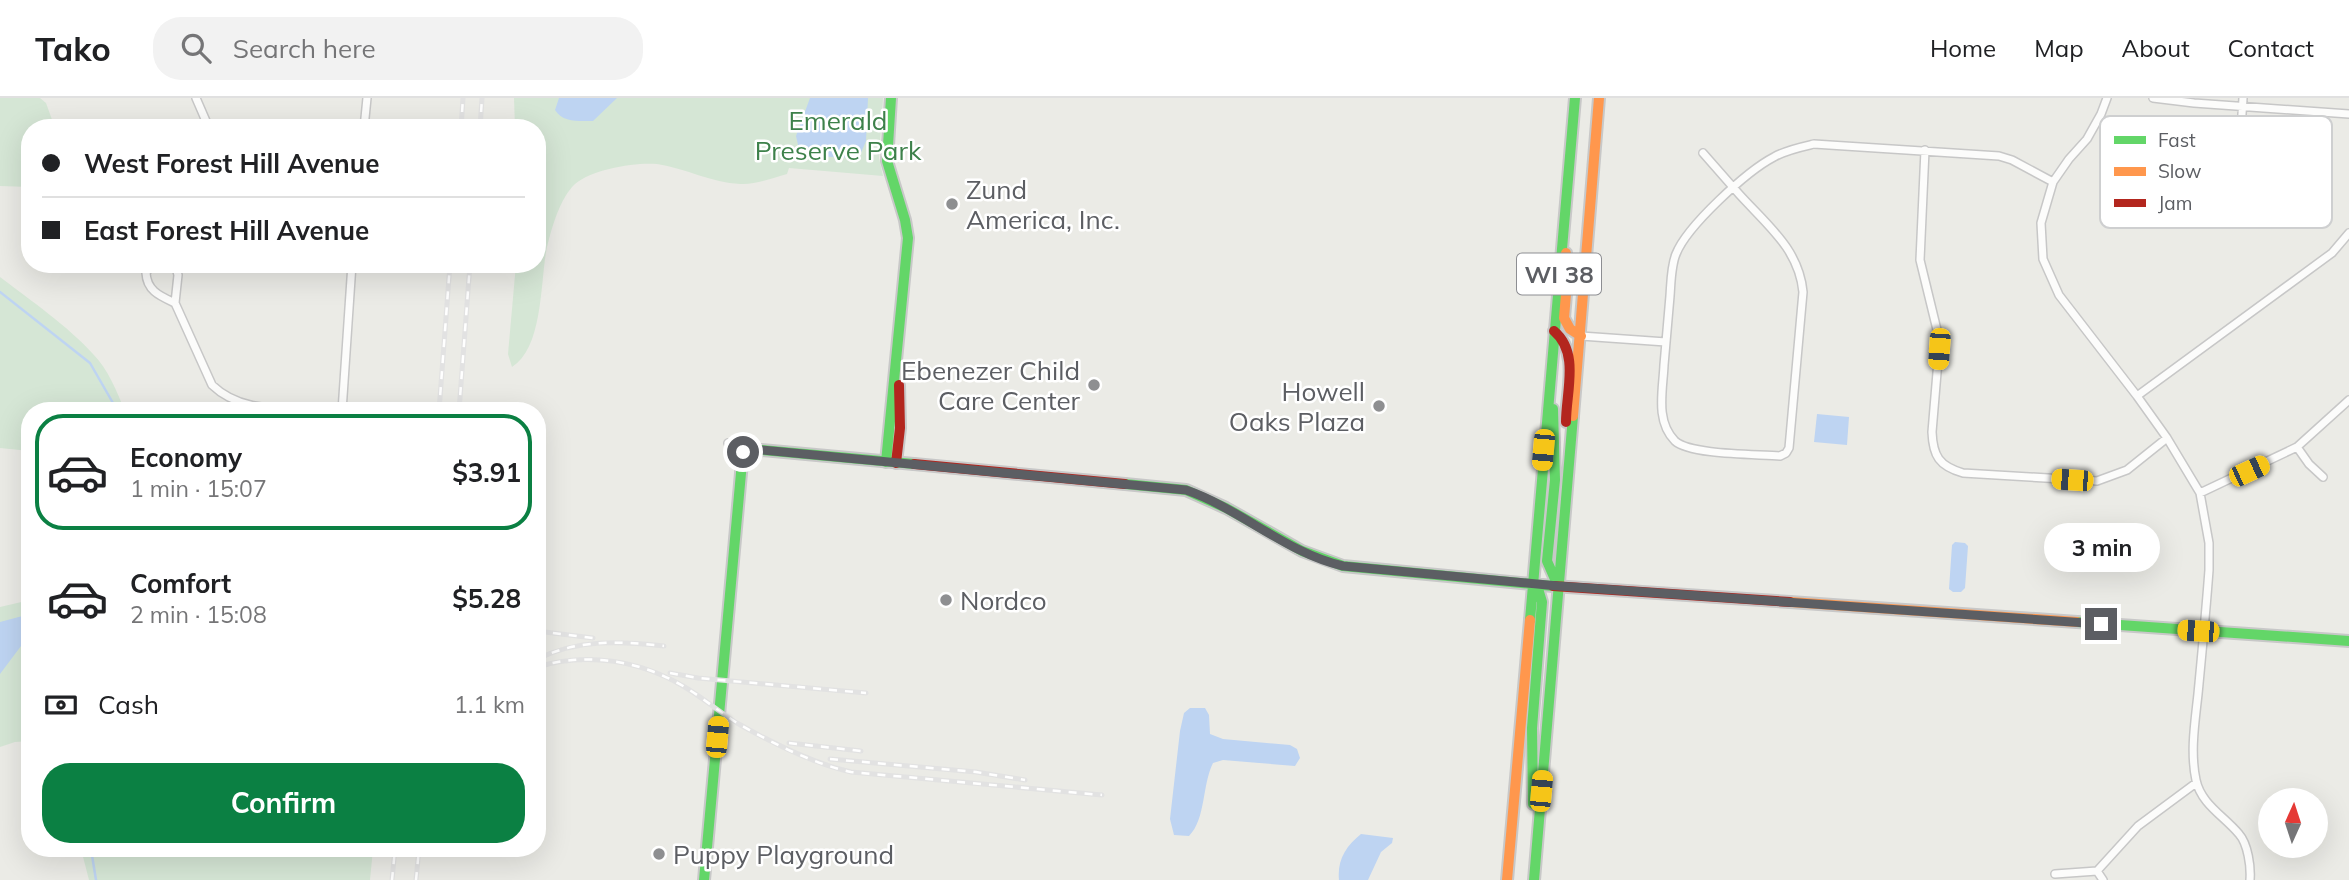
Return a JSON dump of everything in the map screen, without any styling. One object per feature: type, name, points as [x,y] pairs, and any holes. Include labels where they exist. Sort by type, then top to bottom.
[{"type":"street","points":[[196,98],[205,119]]},
{"type":"street","points":[[365,119],[367,98]]},
{"type":"street","points":[[891,98],[887,166],[907,222],[908,238],[897,369],[901,400],[891,462]]},
{"type":"street","name":"WI 38","points":[[1507,880],[1575,98]]},
{"type":"street","name":"WI 38","points":[[1534,880],[1599,98]]},
{"type":"street","points":[[2107,98],[2087,139],[2053,182],[2041,223],[2043,259],[2059,295],[2167,438],[2200,493],[2209,543],[2209,570],[2193,757],[2196,783],[2219,816],[2241,835],[2251,867],[2250,880]]},
{"type":"street","points":[[2153,98],[2349,114]]},
{"type":"street","points":[[2242,116],[2244,98]]},
{"type":"street","points":[[1703,153],[1734,188],[1791,252],[1801,276],[1803,292],[1790,448],[1780,456],[1715,452],[1676,442],[1662,419],[1665,342],[1675,255],[1688,233],[1734,188],[1774,157],[1814,144],[1999,156],[2053,182]]},
{"type":"street","points":[[1925,150],[1920,260],[1939,338],[1932,432],[1933,447],[1939,460],[1949,469],[1963,472],[2097,481],[2127,470],[2167,438]]},
{"type":"street","points":[[1563,228],[1568,270],[1564,318],[1570,329],[1580,335],[1665,342]]},
{"type":"street","points":[[2137,396],[2332,253],[2349,233]]},
{"type":"street","points":[[146,273],[150,287],[158,295],[175,303]]},
{"type":"street","points":[[177,273],[175,303],[207,376],[219,392],[237,402]]},
{"type":"street","points":[[343,402],[351,273]]},
{"type":"street","points":[[1554,331],[1569,351],[1565,405],[1568,464]]},
{"type":"street","points":[[1550,370],[1555,472],[1547,561],[1558,586]]},
{"type":"street","points":[[2200,493],[2297,447],[2349,400]]},
{"type":"street","points":[[728,443],[743,452],[761,450],[1186,490],[1207,497],[1319,560],[1343,566],[1558,586],[2349,641]]},
{"type":"street","points":[[2297,447],[2323,477]]},
{"type":"street","points":[[704,880],[743,452]]},
{"type":"street","points":[[1531,583],[1539,592],[1542,602],[1532,728],[1536,849]]},
{"type":"street","points":[[2055,874],[2097,871],[2138,826],[2196,783]]},
{"type":"street","points":[[2097,871],[2103,880]]},
{"type":"green space","points":[[0,98],[40,98],[46,103],[52,119],[21,119],[21,187],[0,186]]},
{"type":"green space","name":"Emerald Preserve Park","points":[[514,98],[883,98],[879,158],[883,176],[789,168],[787,174],[740,184],[657,164],[626,165],[592,174],[575,184],[557,213],[546,255],[546,119],[515,119]]},
{"type":"green space","name":"Emerald Preserve Park","points":[[515,273],[544,273],[539,312],[530,344],[512,367],[508,354]]},
{"type":"green space","points":[[0,277],[60,323],[93,354],[108,374],[121,402],[21,402],[21,450],[0,448]]},
{"type":"green space","points":[[21,602],[21,742],[0,747],[0,607]]},
{"type":"green space","points":[[83,857],[372,857],[370,880],[89,880]]},
{"type":"water","points":[[559,98],[617,98],[593,121],[583,121],[567,119],[558,114],[555,110]]},
{"type":"water","points":[[810,98],[868,98],[866,141],[860,155],[829,157],[799,149],[796,136]]},
{"type":"water","points":[[1817,414],[1849,417],[1847,445],[1814,442]]},
{"type":"water","points":[[1955,542],[1968,546],[1965,588],[1961,592],[1949,589],[1952,545]]},
{"type":"water","points":[[21,616],[21,646],[0,674],[0,622]]},
{"type":"water","points":[[1190,708],[1205,708],[1209,715],[1210,734],[1223,739],[1290,745],[1297,749],[1300,758],[1295,766],[1223,760],[1213,763],[1194,829],[1189,836],[1174,835],[1170,819],[1180,731],[1184,713]]},
{"type":"water","points":[[1361,834],[1393,838],[1392,843],[1381,852],[1368,880],[1339,880],[1339,866],[1344,854]]},
{"type":"waterway","points":[[0,292],[90,363],[112,402]]},
{"type":"waterway","points":[[92,857],[96,880]]},
{"type":"railway","points":[[462,119],[463,98]]},
{"type":"railway","points":[[481,119],[482,98]]},
{"type":"railway","points":[[440,402],[449,273]]},
{"type":"railway","points":[[460,402],[469,273]]},
{"type":"railway","points":[[546,632],[593,638]]},
{"type":"railway","points":[[546,655],[599,643],[664,646]]},
{"type":"railway","points":[[546,665],[593,660],[612,661],[649,670],[683,686],[737,723],[778,745],[807,758],[851,772],[1102,795]]},
{"type":"railway","points":[[670,673],[698,678],[866,693]]},
{"type":"railway","points":[[789,743],[861,751]]},
{"type":"railway","points":[[830,759],[976,772],[1025,780]]},
{"type":"railway","points":[[392,880],[394,857]]},
{"type":"railway","points":[[416,880],[418,857]]},
{"type":"traffic: fast","points":[[886,462],[908,238],[887,161],[891,98]]},
{"type":"traffic: fast","points":[[1530,620],[1575,98]]},
{"type":"traffic: fast","points":[[1553,409],[1555,480],[1547,561],[1558,586]]},
{"type":"traffic: fast","points":[[1534,880],[1573,416]]},
{"type":"traffic: fast","points":[[704,880],[743,451],[761,450],[914,464]]},
{"type":"traffic: fast","points":[[1125,484],[1186,490],[1226,508],[1302,551],[1343,566],[1553,586]]},
{"type":"traffic: fast","points":[[1531,584],[1539,592],[1542,602],[1532,728],[1533,804]]},
{"type":"traffic: fast","points":[[2077,622],[2349,641]]},
{"type":"traffic: slow","points":[[1573,416],[1599,98]]},
{"type":"traffic: slow","points":[[1566,253],[1568,270],[1564,318],[1570,329],[1581,336]]},
{"type":"traffic: slow","points":[[1790,602],[2077,622]]},
{"type":"traffic: slow","points":[[1507,880],[1530,620]]},
{"type":"traffic: jam","points":[[1554,331],[1567,350],[1569,362],[1566,422]]},
{"type":"traffic: jam","points":[[896,463],[900,428],[899,385]]},
{"type":"traffic: jam","points":[[914,464],[1125,484]]},
{"type":"traffic: jam","points":[[1553,586],[1790,602]]},
{"type":"place","name":"Zund America, Inc.","points":[[952,204]]},
{"type":"place","name":"Ebenezer Child Care Center","points":[[1094,385]]},
{"type":"place","name":"Howell Oaks Plaza","points":[[1379,406]]},
{"type":"place","name":"Nordco","points":[[946,600]]},
{"type":"place","name":"Puppy Playground","points":[[659,854]]},
{"type":"route","points":[[743,452],[761,450],[1186,490],[1207,497],[1319,560],[1343,566],[1558,586],[2101,624]]}]
